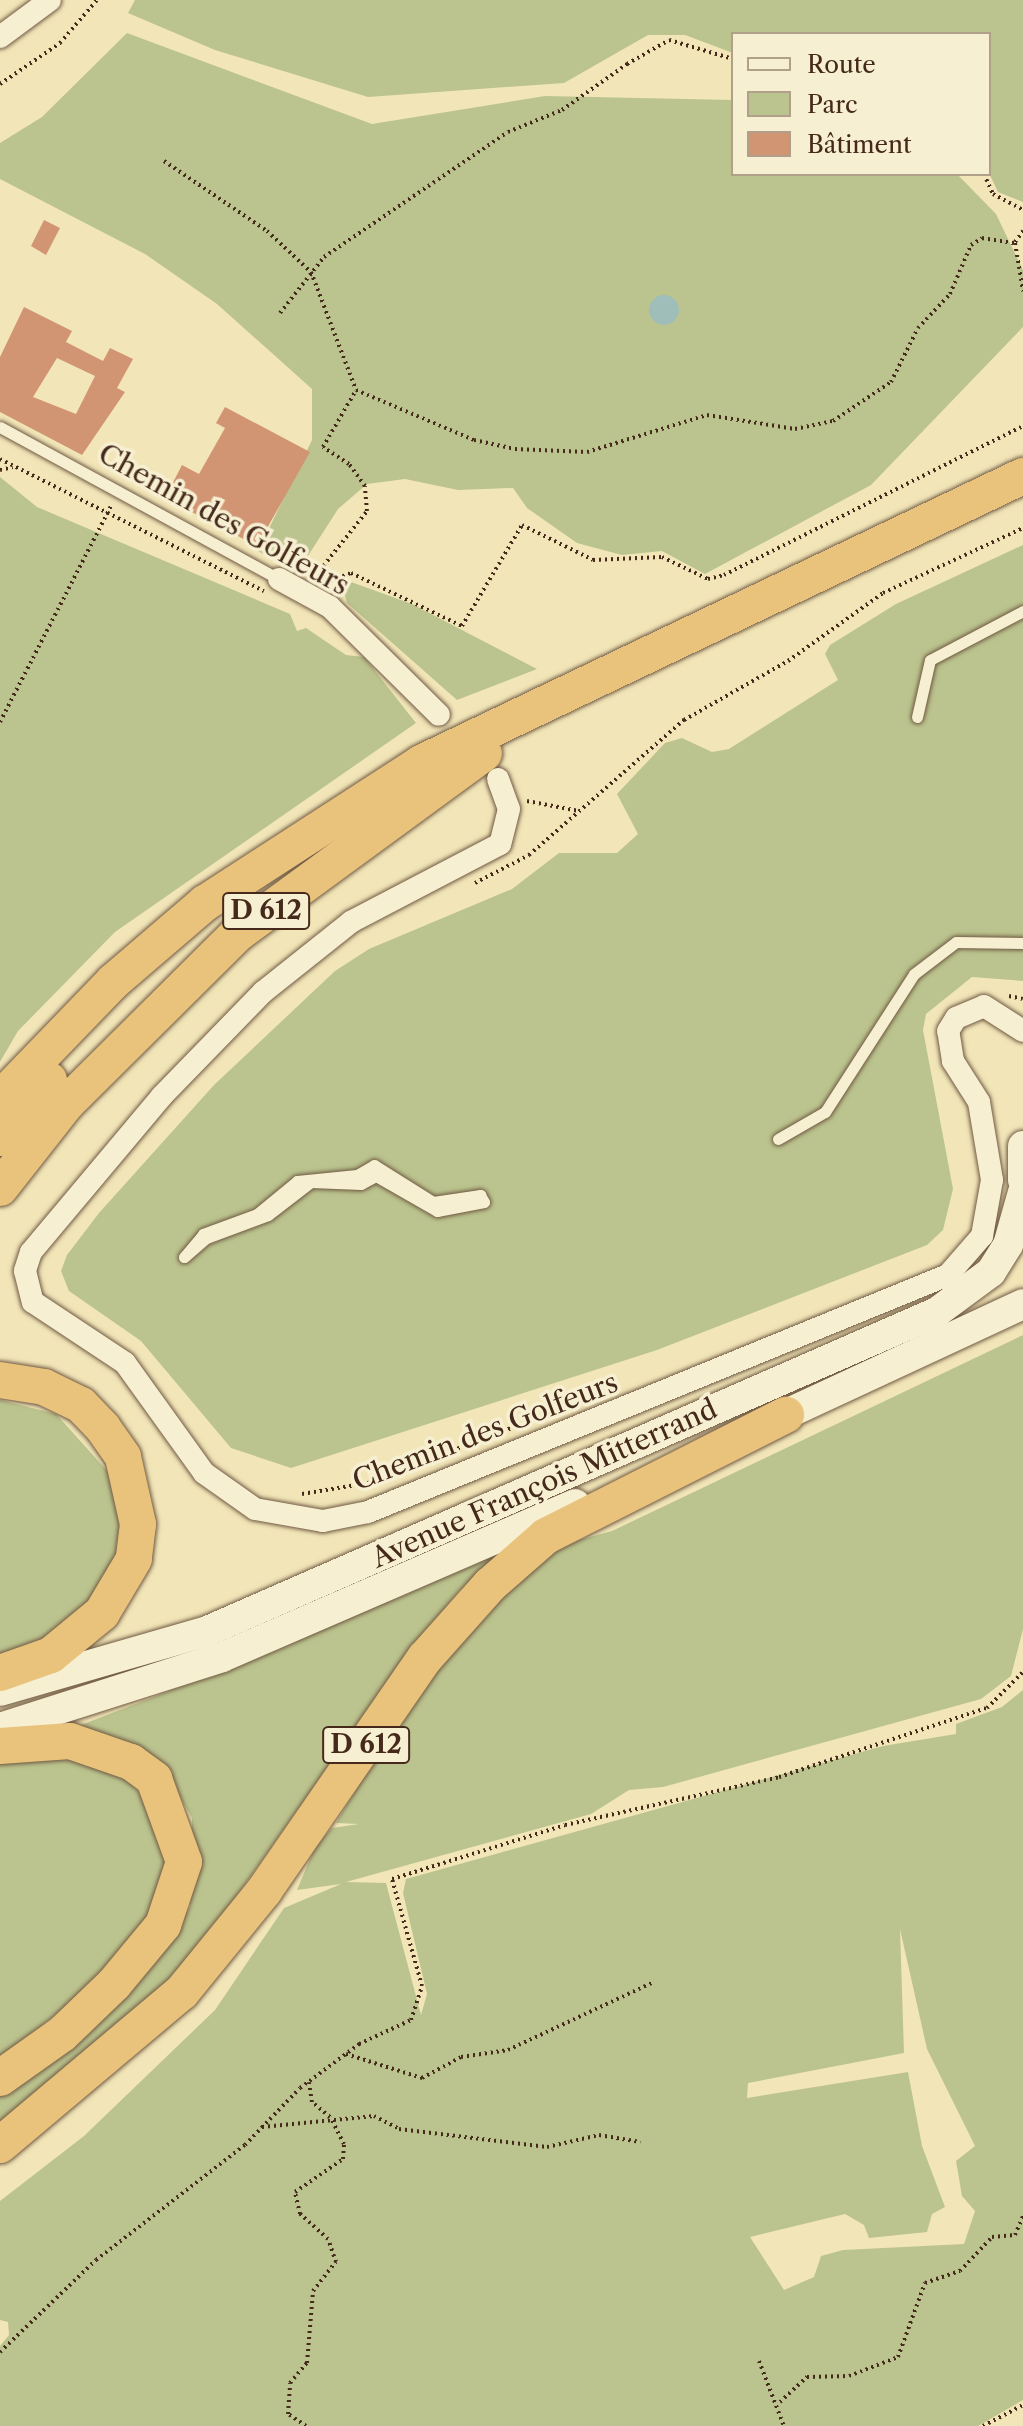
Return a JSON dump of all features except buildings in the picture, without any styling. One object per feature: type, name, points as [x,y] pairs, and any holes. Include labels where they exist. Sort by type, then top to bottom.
[{"type":"highway","name":"D 612","points":[[0,1099],[114,981],[205,903],[421,763],[1023,476]]},
{"type":"highway","name":"D 612","points":[[0,1188],[67,1103],[237,934],[579,687]]},
{"type":"highway","name":"D 612","points":[[0,1138],[129,993],[307,839]]},
{"type":"highway","points":[[0,1380],[44,1387],[81,1405],[103,1428],[123,1457],[138,1524],[134,1559],[102,1613],[51,1655],[0,1673]]},
{"type":"highway","name":"D 612","points":[[0,2145],[182,1992],[264,1891],[425,1658],[490,1585],[546,1536],[786,1415]]},
{"type":"highway","points":[[0,1746],[70,1741],[131,1762],[162,1793],[184,1862],[163,1925],[114,1984],[62,2034],[0,2078]]},
{"type":"main road","points":[[1023,1146],[1023,1180]]},
{"type":"main road","name":"Avenue François Mitterrand","points":[[0,1691],[205,1632],[937,1312],[991,1272],[1008,1245],[1023,1192]]},
{"type":"main road","name":"Avenue François Mitterrand","points":[[0,1728],[222,1657],[786,1415],[1023,1304]]},
{"type":"street","points":[[0,37],[50,0]]},
{"type":"street","name":"Chemin des Golfeurs","points":[[276,587],[304,592],[330,607],[439,715]]},
{"type":"street","name":"Chemin des Golfeurs","points":[[498,779],[509,809],[500,844],[351,922],[263,992],[162,1096],[31,1252],[25,1271],[33,1302],[125,1363],[204,1473],[255,1509],[323,1521],[368,1512],[948,1275],[982,1236],[992,1180],[979,1102],[953,1061],[948,1031],[968,1009],[984,1006],[1017,1027],[1023,1044]]},
{"type":"lane","name":"Chemin des Golfeurs","points":[[0,427],[276,587]]},
{"type":"lane","points":[[917,717],[930,660],[1023,611]]},
{"type":"lane","points":[[778,1139],[825,1112],[914,974],[956,942],[1023,943]]},
{"type":"lane","points":[[374,1165],[433,1202],[480,1195],[484,1202],[437,1211],[376,1176],[361,1184],[311,1182],[268,1215],[206,1238],[184,1257],[203,1234],[257,1214],[318,1173],[357,1175],[374,1165]]},
{"type":"path","points":[[0,84],[60,43],[97,0]]},
{"type":"path","points":[[280,313],[311,272],[508,132],[562,110],[669,40],[731,58]]},
{"type":"path","points":[[164,161],[267,231],[311,272],[356,390],[474,440],[515,449],[587,452],[707,415],[814,426],[891,382],[918,328],[958,282],[971,245],[999,235],[1015,243]]},
{"type":"path","points":[[985,176],[993,194],[1023,210]]},
{"type":"path","points":[[1023,231],[1015,243],[1023,291]]},
{"type":"path","points":[[304,592],[367,511],[365,486],[323,447],[356,390]]},
{"type":"path","points":[[304,592],[351,573],[462,626],[522,525],[593,560],[662,557],[708,579],[724,575],[1023,426]]},
{"type":"path","points":[[0,459],[107,513],[276,587]]},
{"type":"path","points":[[0,470],[15,467]]},
{"type":"path","points":[[0,722],[107,513]]},
{"type":"path","points":[[498,779],[538,805],[579,811],[658,737],[788,661],[859,607],[1023,528]]},
{"type":"path","points":[[0,2352],[96,2260],[262,2127],[309,2082],[346,2054],[411,2020],[422,1986],[392,1879],[565,1825],[779,1777],[987,1708],[1023,1672]]},
{"type":"path","points":[[346,2054],[422,2078],[461,2057],[508,2050],[652,1983]]},
{"type":"path","points":[[306,2426],[288,2414],[290,2383],[307,2363],[313,2291],[336,2262],[328,2239],[300,2214],[295,2192],[343,2159],[330,2117],[312,2102],[309,2082]]},
{"type":"path","points":[[262,2127],[330,2117],[374,2116],[399,2129],[547,2147],[599,2135],[640,2142]]},
{"type":"path","points":[[780,2402],[807,2377],[849,2376],[898,2357],[925,2283],[960,2271],[992,2237],[1015,2235],[1023,2216]]},
{"type":"path","points":[[759,2361],[780,2402],[784,2426]]},
{"type":"path","points":[[983,2426],[1023,2405]]},
{"type":"green space","points":[[135,0],[1023,0],[1023,202],[998,192],[990,176],[991,32],[731,32],[731,52],[685,35],[648,35],[564,83],[368,97],[215,50],[128,13]]},
{"type":"green space","points":[[127,33],[372,124],[545,96],[731,100],[731,176],[959,176],[996,214],[1023,270],[1023,327],[871,485],[705,574],[662,551],[622,555],[577,543],[527,508],[513,488],[458,490],[405,479],[367,484],[338,509],[297,573],[258,551],[312,440],[312,389],[217,304],[145,254],[0,179],[0,143],[42,117]]},
{"type":"green space","points":[[0,477],[37,507],[290,614],[297,631],[306,628],[346,655],[364,657],[416,723],[115,932],[18,1031],[0,1062]]},
{"type":"green space","points":[[1023,545],[1023,981],[972,977],[926,1014],[923,1030],[953,1189],[943,1230],[927,1245],[657,1350],[291,1468],[231,1448],[141,1341],[69,1291],[61,1271],[67,1255],[99,1213],[214,1085],[335,971],[369,949],[512,889],[559,853],[617,853],[638,834],[617,794],[665,743],[682,738],[712,752],[729,749],[838,680],[825,654],[830,645],[896,604]]},
{"type":"green space","points":[[340,578],[412,604],[537,669],[457,700],[347,603]]},
{"type":"green space","points":[[1023,1335],[1023,1629],[1011,1676],[981,1699],[663,1787],[629,1790],[591,1814],[346,1882],[386,1883],[421,2015],[427,1994],[403,1893],[406,1879],[883,1746],[956,1734],[956,1724],[1002,1707],[1023,1690],[1023,2400],[978,2426],[0,2426],[0,2346],[9,2335],[8,2322],[0,2320],[0,2201],[84,2136],[215,2010],[284,1908],[341,1884],[297,1890],[315,1847],[332,1828],[359,1824],[336,1823],[410,1700],[516,1581],[560,1545],[612,1531]],"holes":[[[900,1929],[927,2049],[975,2146],[956,2161],[962,2196],[975,2211],[964,2244],[843,2250],[821,2256],[814,2277],[784,2290],[750,2237],[845,2214],[864,2225],[869,2238],[927,2232],[932,2214],[945,2207],[922,2146],[908,2072],[747,2098],[748,2083],[904,2053]]]},
{"type":"green space","points":[[0,1400],[56,1414],[110,1474],[124,1514],[123,1557],[102,1593],[31,1648],[0,1658]]},
{"type":"green space","points":[[530,1533],[459,1591],[406,1656],[212,1931],[152,1998],[0,2127],[0,2091],[160,1949],[190,1907],[192,1818],[160,1762],[81,1725],[257,1657]]},
{"type":"green space","points":[[46,1754],[96,1764],[130,1781],[152,1810],[166,1866],[150,1914],[123,1948],[80,1995],[0,2059],[0,1760]]},
{"type":"water","points":[[664,295],[670,296],[678,304],[678,316],[670,324],[664,325],[658,324],[650,316],[649,310],[650,304],[658,296]]}]
